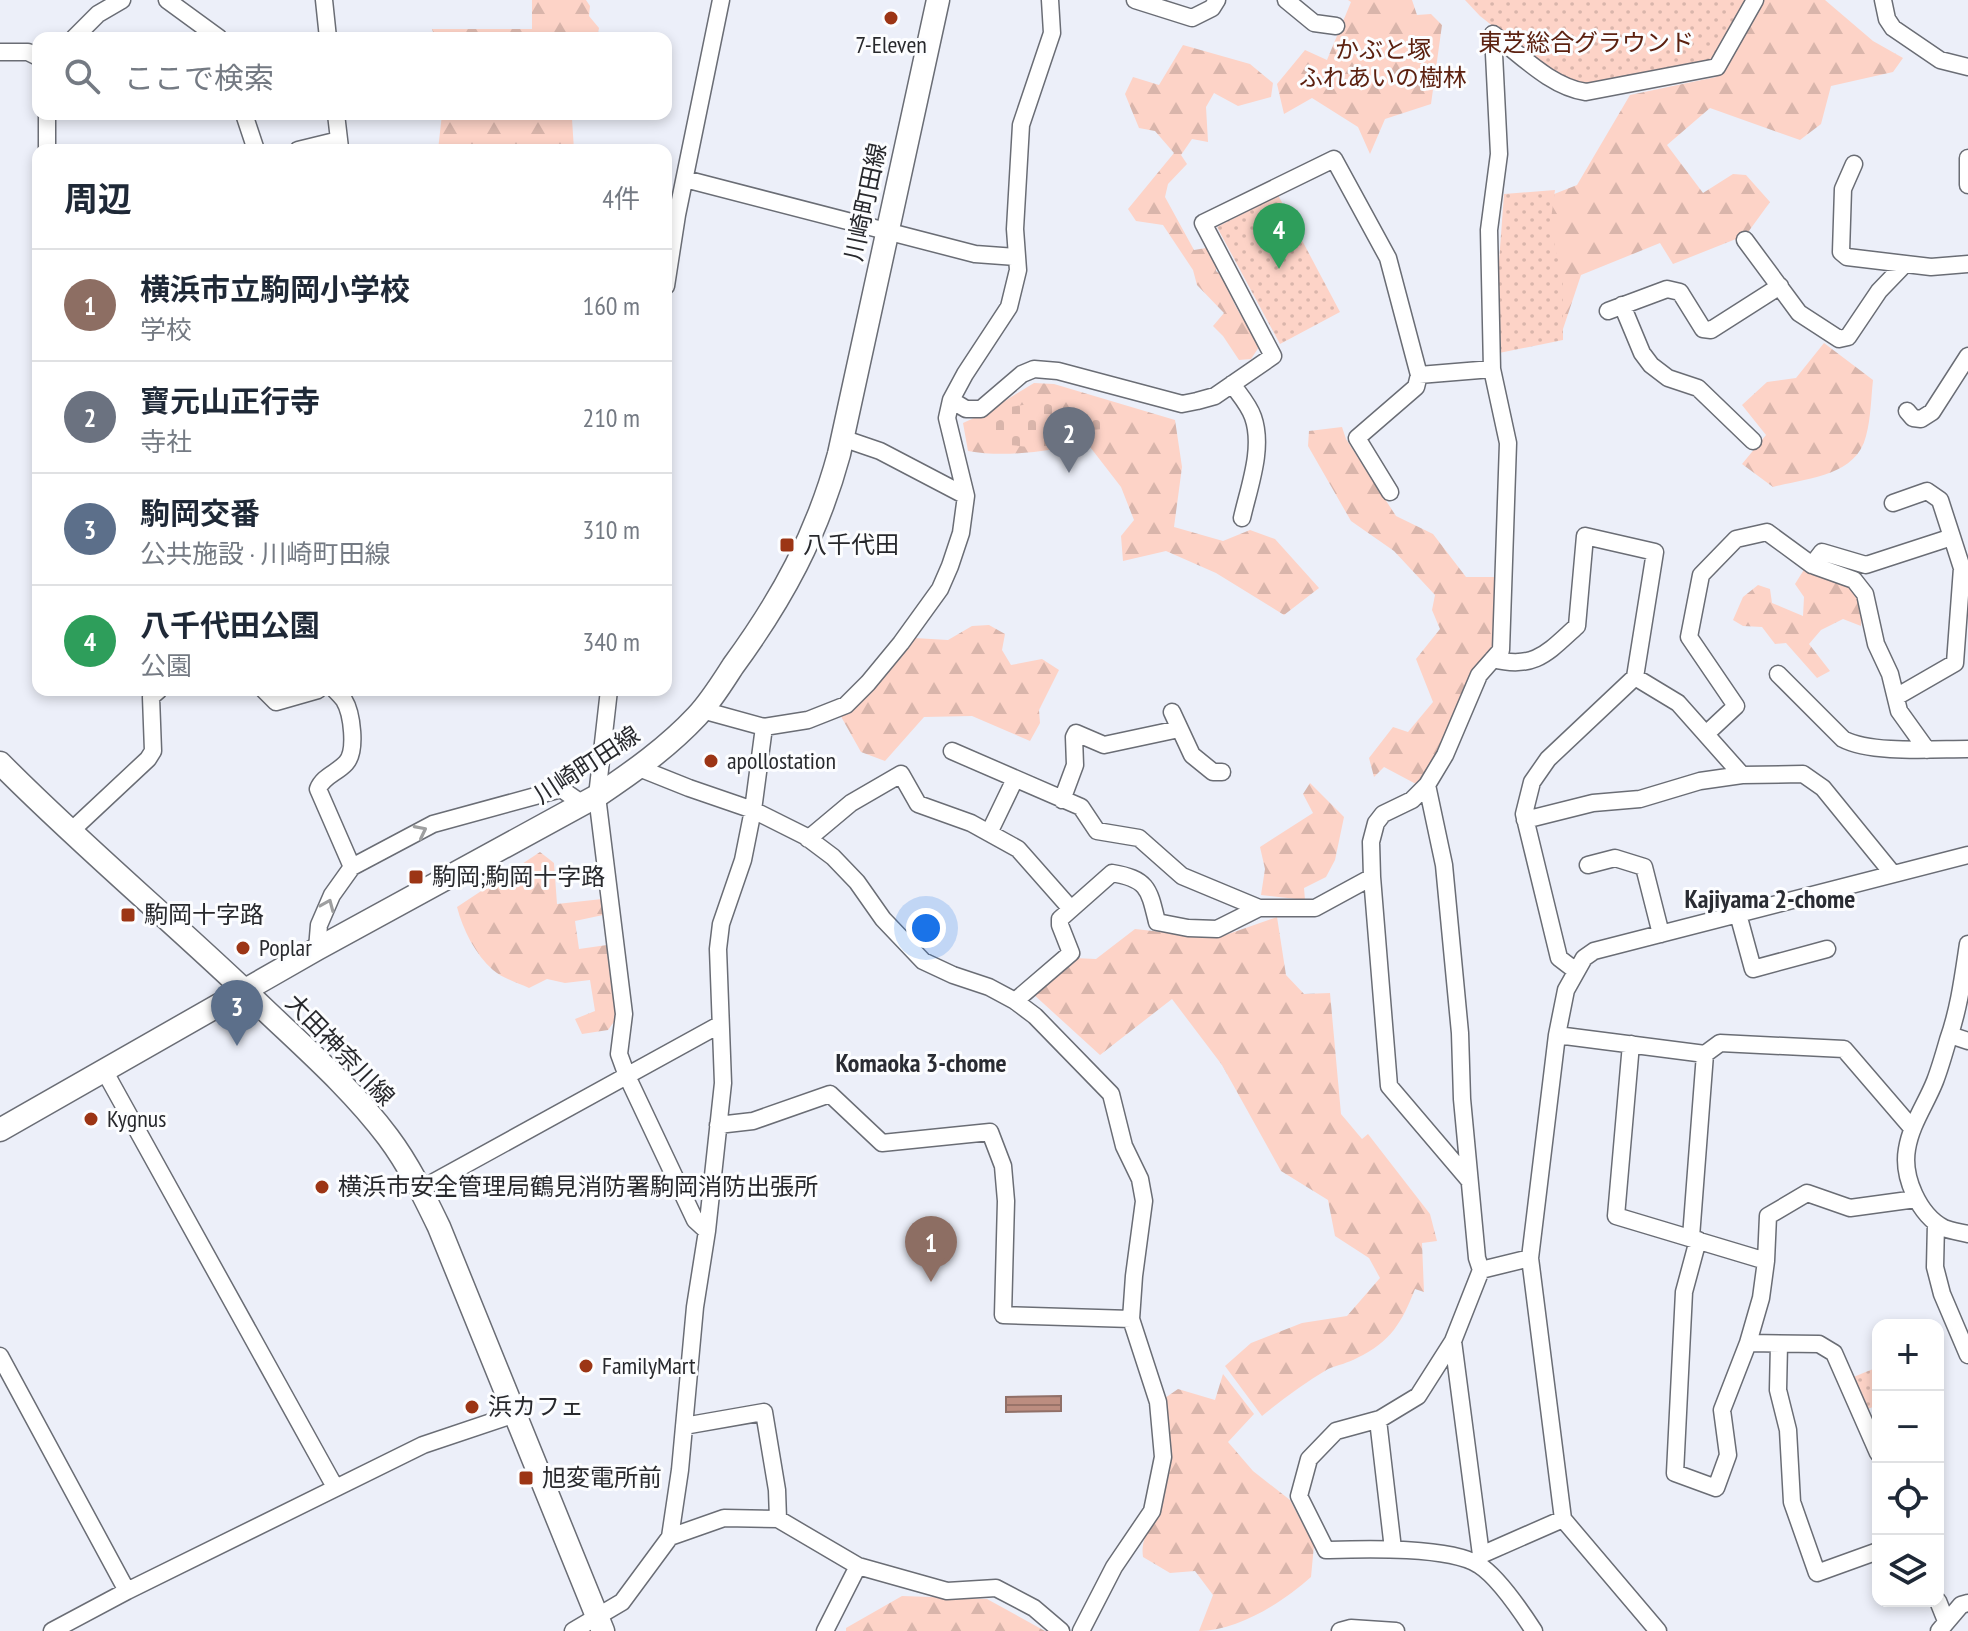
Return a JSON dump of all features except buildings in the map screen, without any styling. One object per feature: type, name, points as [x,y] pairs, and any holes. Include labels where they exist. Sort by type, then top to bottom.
[{"type":"main road","name":"川崎町田線","points":[[0,1130],[317,949],[590,800],[639,768],[702,710],[762,627],[795,573],[826,500],[938,0]]},
{"type":"main road","name":"大田神奈川線","points":[[0,763],[246,991],[350,1092],[389,1138],[421,1189],[439,1227],[600,1624]]},
{"type":"street","points":[[80,32],[98,14],[122,0]]},
{"type":"street","points":[[167,0],[211,32]]},
{"type":"street","points":[[324,0],[327,32]]},
{"type":"street","points":[[672,252],[721,0]]},
{"type":"street","points":[[702,710],[764,727],[808,720],[846,705],[868,683],[940,589],[961,533],[966,496],[947,418],[951,400],[1009,307],[1018,270],[1015,229],[1021,125],[1052,33],[1050,0]]},
{"type":"street","points":[[1135,0],[1192,18],[1212,8],[1217,0]]},
{"type":"street","points":[[1286,0],[1314,23],[1336,26]]},
{"type":"street","points":[[1469,1180],[1389,1086],[1371,842],[1376,823],[1383,814],[1412,800],[1427,785],[1445,755],[1479,675],[1501,650],[1508,443],[1492,369],[1489,230],[1499,154],[1493,34],[1555,81],[1572,90],[1586,92],[1717,67],[1755,0]]},
{"type":"street","points":[[1883,0],[1887,19],[1893,28],[1940,60],[1968,67]]},
{"type":"street","points":[[0,52],[32,54]]},
{"type":"street","points":[[47,120],[47,144]]},
{"type":"street","points":[[246,120],[254,144]]},
{"type":"street","points":[[337,120],[340,144]]},
{"type":"street","points":[[951,400],[966,409],[981,409],[1022,374],[1034,369],[1058,371],[1182,404],[1215,396],[1273,356],[1203,223],[1334,159],[1388,258],[1419,375],[1416,387],[1357,438],[1390,492]]},
{"type":"street","points":[[1854,164],[1843,189],[1841,252],[1847,257],[1931,267],[1968,264]]},
{"type":"street","points":[[685,179],[975,254],[1016,257]]},
{"type":"street","points":[[1745,240],[1799,313],[1839,339],[1848,337],[1879,291],[1905,264]]},
{"type":"street","points":[[1753,441],[1698,388],[1668,378],[1651,365],[1615,308],[1667,289],[1674,290],[1680,292],[1703,329],[1711,330],[1780,286]]},
{"type":"street","points":[[1907,411],[1913,418],[1921,419],[1932,412],[1968,356]]},
{"type":"street","points":[[1419,375],[1492,369]]},
{"type":"street","points":[[1232,384],[1252,414],[1257,433],[1256,456],[1242,518]]},
{"type":"street","points":[[842,438],[880,451],[966,496]]},
{"type":"street","points":[[1893,503],[1927,491],[1940,500],[1962,568],[1955,663],[1896,697]]},
{"type":"street","points":[[1706,734],[1736,706],[1689,637],[1701,575],[1736,539],[1767,532],[1812,565],[1854,580],[1865,594],[1876,644],[1890,674],[1899,711],[1927,750]]},
{"type":"street","points":[[1493,659],[1509,663],[1542,658],[1577,626],[1585,536],[1655,552],[1635,677],[1548,759],[1532,782],[1524,814],[1559,958],[1576,971]]},
{"type":"street","points":[[1812,565],[1822,552],[1866,565],[1952,537]]},
{"type":"street","points":[[1778,674],[1843,739],[1854,745],[1927,750],[1968,749]]},
{"type":"street","points":[[1635,677],[1678,703],[1742,775]]},
{"type":"street","points":[[71,831],[153,751],[152,696]]},
{"type":"street","points":[[268,696],[276,702],[297,696]]},
{"type":"street","points":[[340,696],[349,714],[352,748],[348,761],[321,782],[318,789],[352,867]]},
{"type":"street","points":[[608,696],[590,800],[624,1014],[619,1054],[695,1220],[707,1231]]},
{"type":"street","points":[[1172,712],[1192,755],[1213,772],[1222,772]]},
{"type":"street","points":[[573,1631],[600,1624],[622,1602],[670,1537],[723,1083],[718,949],[721,924],[743,860],[764,727]]},
{"type":"street","points":[[1062,800],[1075,765],[1076,733],[1104,745],[1179,729]]},
{"type":"street","points":[[952,751],[1081,807],[1097,831],[1139,838],[1182,876],[1259,908],[1315,908],[1372,877]]},
{"type":"street","points":[[639,768],[753,810],[808,839],[833,857],[857,882],[883,919],[923,961],[989,987],[1015,1001],[1035,1016],[1111,1094],[1124,1146],[1140,1179],[1144,1201],[1131,1319],[1158,1402],[1163,1457],[1152,1511],[1114,1567],[1081,1631]]},
{"type":"street","points":[[808,839],[851,803],[901,774],[918,804],[971,823],[1018,849],[1071,909]]},
{"type":"street","points":[[1525,820],[1593,803],[1640,799],[1700,781],[1742,775],[1803,774],[1823,788],[1893,874]]},
{"type":"street","points":[[989,833],[1015,779]]},
{"type":"street","points":[[1427,785],[1444,865],[1460,1033],[1469,1180],[1481,1270],[1453,1341],[1418,1396],[1378,1420],[1336,1431],[1309,1459],[1299,1496],[1326,1550],[1393,1549],[1479,1560],[1563,1519]]},
{"type":"street","points":[[317,949],[319,925],[332,895],[352,867],[433,824],[513,801],[561,789],[590,800]]},
{"type":"street","points":[[1658,1631],[1563,1519],[1530,1258],[1557,1035],[1566,990],[1584,958],[1594,951],[1968,855]]},
{"type":"street","points":[[1588,865],[1615,858],[1644,867],[1661,934]]},
{"type":"street","points":[[1015,1001],[1071,953],[1060,919],[1112,873],[1135,876],[1150,893],[1157,922],[1217,929],[1259,908]]},
{"type":"street","points":[[1738,914],[1753,969],[1827,949]]},
{"type":"street","points":[[1968,944],[1950,1035],[1934,1082],[1912,1128],[1906,1152],[1916,1199],[1936,1223],[1968,1234]]},
{"type":"street","points":[[421,1189],[719,1025]]},
{"type":"street","points":[[1557,1035],[1705,1054],[1720,1043],[1844,1049],[1912,1128]]},
{"type":"street","points":[[1950,1035],[1968,1041]]},
{"type":"street","points":[[1631,1044],[1616,1216],[1766,1261]]},
{"type":"street","points":[[1705,1054],[1694,1238],[1684,1292],[1675,1473],[1716,1488],[1728,1455],[1722,1410],[1748,1343],[1761,1298],[1768,1216],[1807,1193],[1850,1208],[1916,1199]]},
{"type":"street","points":[[105,1072],[335,1487]]},
{"type":"street","points":[[718,1125],[753,1121],[830,1094],[882,1143],[990,1132],[1003,1166],[1006,1201],[1003,1315],[1131,1319]]},
{"type":"street","points":[[1936,1223],[1935,1267],[1942,1294],[1968,1355]]},
{"type":"street","points":[[1481,1270],[1530,1258]]},
{"type":"street","points":[[1453,1341],[1479,1560],[1534,1631]]},
{"type":"street","points":[[1748,1343],[1819,1344],[1834,1353],[1872,1439]]},
{"type":"street","points":[[1779,1344],[1778,1390],[1788,1430],[1792,1502],[1817,1573],[1872,1553]]},
{"type":"street","points":[[0,1356],[127,1591]]},
{"type":"street","points":[[684,1426],[764,1412],[777,1490],[778,1519]]},
{"type":"street","points":[[52,1631],[423,1445],[515,1414]]},
{"type":"street","points":[[1378,1420],[1393,1549]]},
{"type":"street","points":[[670,1537],[724,1518],[778,1519],[858,1566],[947,1591],[996,1588],[1034,1608],[1061,1631]]},
{"type":"street","points":[[825,1631],[858,1566]]},
{"type":"street","points":[[1942,1626],[1961,1605],[1968,1603]]},
{"type":"street","points":[[1340,1631],[1351,1628],[1396,1631]]},
{"type":"green space","points":[[532,0],[586,0],[590,6],[589,16],[599,28],[598,32],[433,32],[432,29],[532,29]]},
{"type":"green space","name":"かぶと塚 ふれあいの樹林","points":[[1348,0],[1412,0],[1417,15],[1431,14],[1442,25],[1431,104],[1385,119],[1370,154],[1358,127],[1312,98],[1284,114],[1277,84],[1305,50],[1327,60],[1351,2]]},
{"type":"green space","name":"東芝総合グラウンド","points":[[1465,0],[1749,0],[1712,65],[1580,88],[1564,82],[1480,16]]},
{"type":"green space","points":[[1764,0],[1825,0],[1873,41],[1903,58],[1893,72],[1831,86],[1821,124],[1800,140],[1710,108],[1667,145],[1703,193],[1733,174],[1746,175],[1770,202],[1746,235],[1673,264],[1660,243],[1581,275],[1562,332],[1539,200],[1577,185],[1630,95],[1716,77]]},
{"type":"green space","points":[[1183,45],[1250,64],[1273,83],[1271,97],[1238,106],[1214,93],[1206,107],[1208,142],[1192,139],[1181,155],[1187,164],[1168,184],[1165,197],[1194,250],[1206,248],[1216,256],[1216,271],[1222,276],[1259,347],[1251,359],[1239,360],[1213,326],[1224,313],[1197,285],[1193,270],[1163,225],[1136,221],[1128,209],[1174,153],[1155,131],[1139,128],[1125,94],[1133,77],[1159,85]]},
{"type":"green space","points":[[441,120],[572,120],[574,144],[439,144]]},
{"type":"green space","points":[[1555,190],[1550,226],[1563,278],[1563,340],[1499,353],[1497,289],[1504,194]]},
{"type":"green space","points":[[1278,195],[1340,312],[1280,344],[1217,227]]},
{"type":"green space","points":[[1824,343],[1873,380],[1866,436],[1860,450],[1841,468],[1773,487],[1742,464],[1766,435],[1742,405],[1767,382],[1796,378]]},
{"type":"green space","points":[[1034,383],[1054,384],[1175,420],[1182,467],[1174,527],[1223,541],[1250,530],[1275,539],[1319,588],[1284,615],[1216,573],[1166,551],[1123,561],[1121,536],[1134,520],[1121,487],[1087,443],[1012,454],[968,451],[963,423]]},
{"type":"green space","points":[[1043,402],[1078,416],[1118,417],[1104,429],[1075,431],[1058,445],[1040,448],[989,443],[989,426],[1006,416],[1010,407]]},
{"type":"green space","points":[[1342,427],[1346,439],[1396,516],[1433,534],[1466,577],[1497,577],[1497,644],[1433,762],[1416,784],[1384,767],[1374,777],[1369,758],[1393,727],[1408,732],[1433,702],[1416,659],[1440,629],[1432,610],[1435,595],[1394,551],[1351,521],[1308,446],[1309,431]]},
{"type":"green space","points":[[1805,568],[1847,585],[1859,601],[1861,612],[1861,626],[1843,619],[1821,630],[1809,644],[1830,671],[1817,678],[1786,643],[1775,644],[1762,627],[1743,626],[1733,620],[1743,597],[1758,585],[1770,589],[1772,603],[1803,616],[1804,597],[1795,584]]},
{"type":"green space","points":[[989,625],[1005,634],[1002,650],[1011,665],[1042,659],[1059,670],[1039,710],[1040,723],[1030,741],[972,716],[924,717],[885,761],[861,752],[839,713],[914,638],[948,640],[972,626]]},
{"type":"green space","points":[[1310,783],[1344,817],[1335,860],[1326,877],[1304,888],[1305,900],[1261,895],[1265,869],[1260,847],[1313,813],[1303,794]]},
{"type":"green space","points":[[540,852],[554,863],[557,904],[602,899],[603,915],[575,921],[579,949],[607,945],[616,1019],[608,1030],[582,1034],[575,1019],[595,1011],[590,980],[565,983],[547,979],[529,988],[510,980],[487,964],[470,941],[463,924],[457,907]]},
{"type":"green space","points":[[1277,917],[1286,975],[1304,994],[1330,993],[1341,1114],[1362,1139],[1368,1134],[1430,1214],[1437,1241],[1422,1243],[1424,1292],[1415,1289],[1400,1321],[1387,1338],[1369,1352],[1319,1374],[1262,1416],[1225,1366],[1251,1343],[1302,1323],[1347,1316],[1380,1278],[1369,1258],[1335,1236],[1328,1200],[1281,1171],[1222,1065],[1172,999],[1100,1055],[1032,993],[1074,958],[1096,959],[1135,929],[1217,938]]},
{"type":"green space","points":[[1872,1369],[1872,1407],[1865,1410],[1851,1378]]},
{"type":"green space","points":[[1223,1374],[1254,1414],[1228,1442],[1253,1471],[1290,1500],[1314,1545],[1311,1577],[1287,1596],[1244,1621],[1199,1631],[1213,1595],[1195,1571],[1170,1573],[1143,1557],[1143,1549],[1163,1496],[1168,1440],[1165,1398],[1178,1389],[1215,1400]]},
{"type":"green space","points":[[902,1596],[987,1599],[1045,1631],[846,1631],[846,1628]]},
{"type":"shaded area","points":[[1061,1396],[1061,1411],[1006,1412],[1006,1397]]},
{"type":"place","name":"7-Eleven","points":[[891,18]]},
{"type":"place","name":"八千代田公園","points":[[1279,269]]},
{"type":"place","name":"寶元山正行寺","points":[[1069,473]]},
{"type":"place","name":"八千代田","points":[[787,545]]},
{"type":"place","name":"apollostation","points":[[711,761]]},
{"type":"place","name":"駒岡;駒岡十字路","points":[[416,877]]},
{"type":"place","name":"駒岡十字路","points":[[128,915]]},
{"type":"place","name":"Poplar","points":[[243,948]]},
{"type":"place","name":"駒岡交番","points":[[237,1046]]},
{"type":"place","name":"Kygnus","points":[[91,1119]]},
{"type":"place","name":"横浜市安全管理局鶴見消防署駒岡消防出張所","points":[[322,1187]]},
{"type":"place","name":"横浜市立駒岡小学校","points":[[931,1282]]},
{"type":"place","name":"FamilyMart","points":[[586,1366]]},
{"type":"place","name":"浜カフェ","points":[[472,1407]]},
{"type":"place","name":"旭変電所前","points":[[526,1478]]},
{"type":"district","name":"Kajiyama 2-chome","points":[[1770,899]]},
{"type":"district","name":"Komaoka 3-chome","points":[[921,1063]]}]
